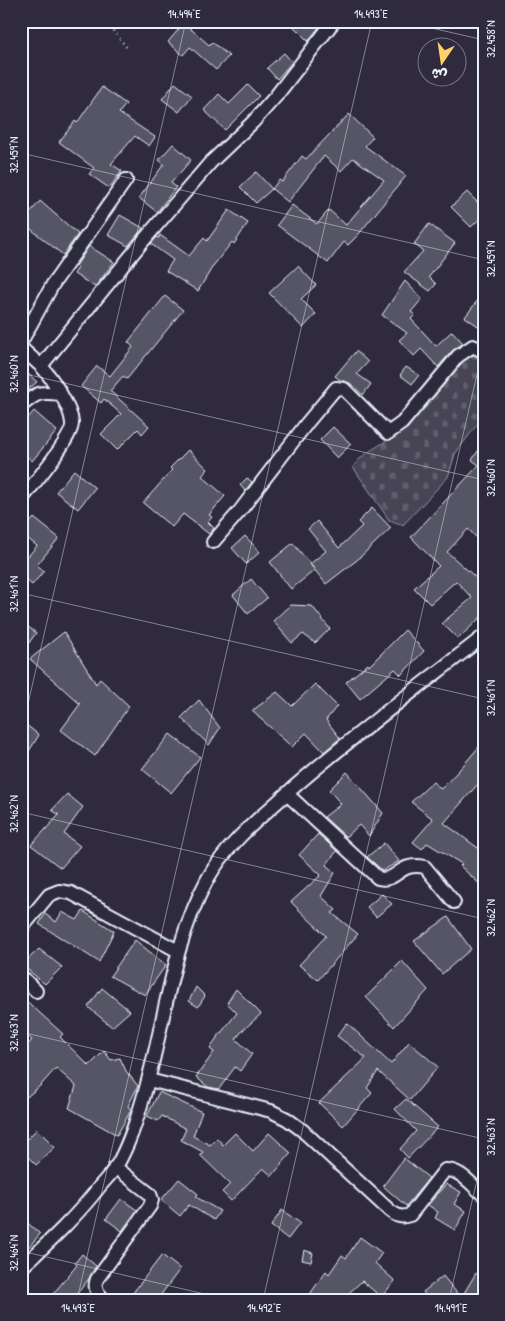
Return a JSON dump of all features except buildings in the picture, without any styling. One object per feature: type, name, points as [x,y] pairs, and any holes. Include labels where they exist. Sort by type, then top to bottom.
[{"type":"street","points":[[41,366],[143,241],[215,158],[253,122],[276,96],[334,21]]},
{"type":"street","points":[[21,342],[53,284],[126,180]]},
{"type":"street","points":[[213,542],[239,512],[336,388],[344,389],[388,433],[402,423],[458,356],[473,346],[484,352]]},
{"type":"street","points":[[21,348],[50,376],[69,412],[73,425],[68,438],[21,500]]},
{"type":"street","points":[[21,406],[40,392],[60,394]]},
{"type":"street","points":[[21,1268],[88,1202],[115,1167],[133,1129],[149,1080],[178,950],[192,911],[208,878],[224,856],[250,826],[322,763],[484,636]]},
{"type":"street","points":[[287,794],[378,878],[389,878],[405,867],[412,865],[425,867],[454,902]]},
{"type":"street","points":[[21,929],[49,896],[59,890],[70,893],[178,950]]},
{"type":"street","points":[[21,976],[36,992]]},
{"type":"street","points":[[149,1080],[271,1110],[302,1130],[390,1212],[398,1217],[410,1215],[445,1170],[459,1173],[484,1195]]},
{"type":"street","points":[[104,1300],[96,1291],[94,1285],[150,1206],[152,1200],[150,1194],[115,1167]]},
{"type":"path","points":[[111,21],[112,29],[127,48]]},
{"type":"green space","points":[[472,351],[484,358],[484,407],[479,414],[479,422],[455,454],[448,477],[403,525],[389,520],[353,467],[362,457],[390,438],[405,424],[435,394]]}]
